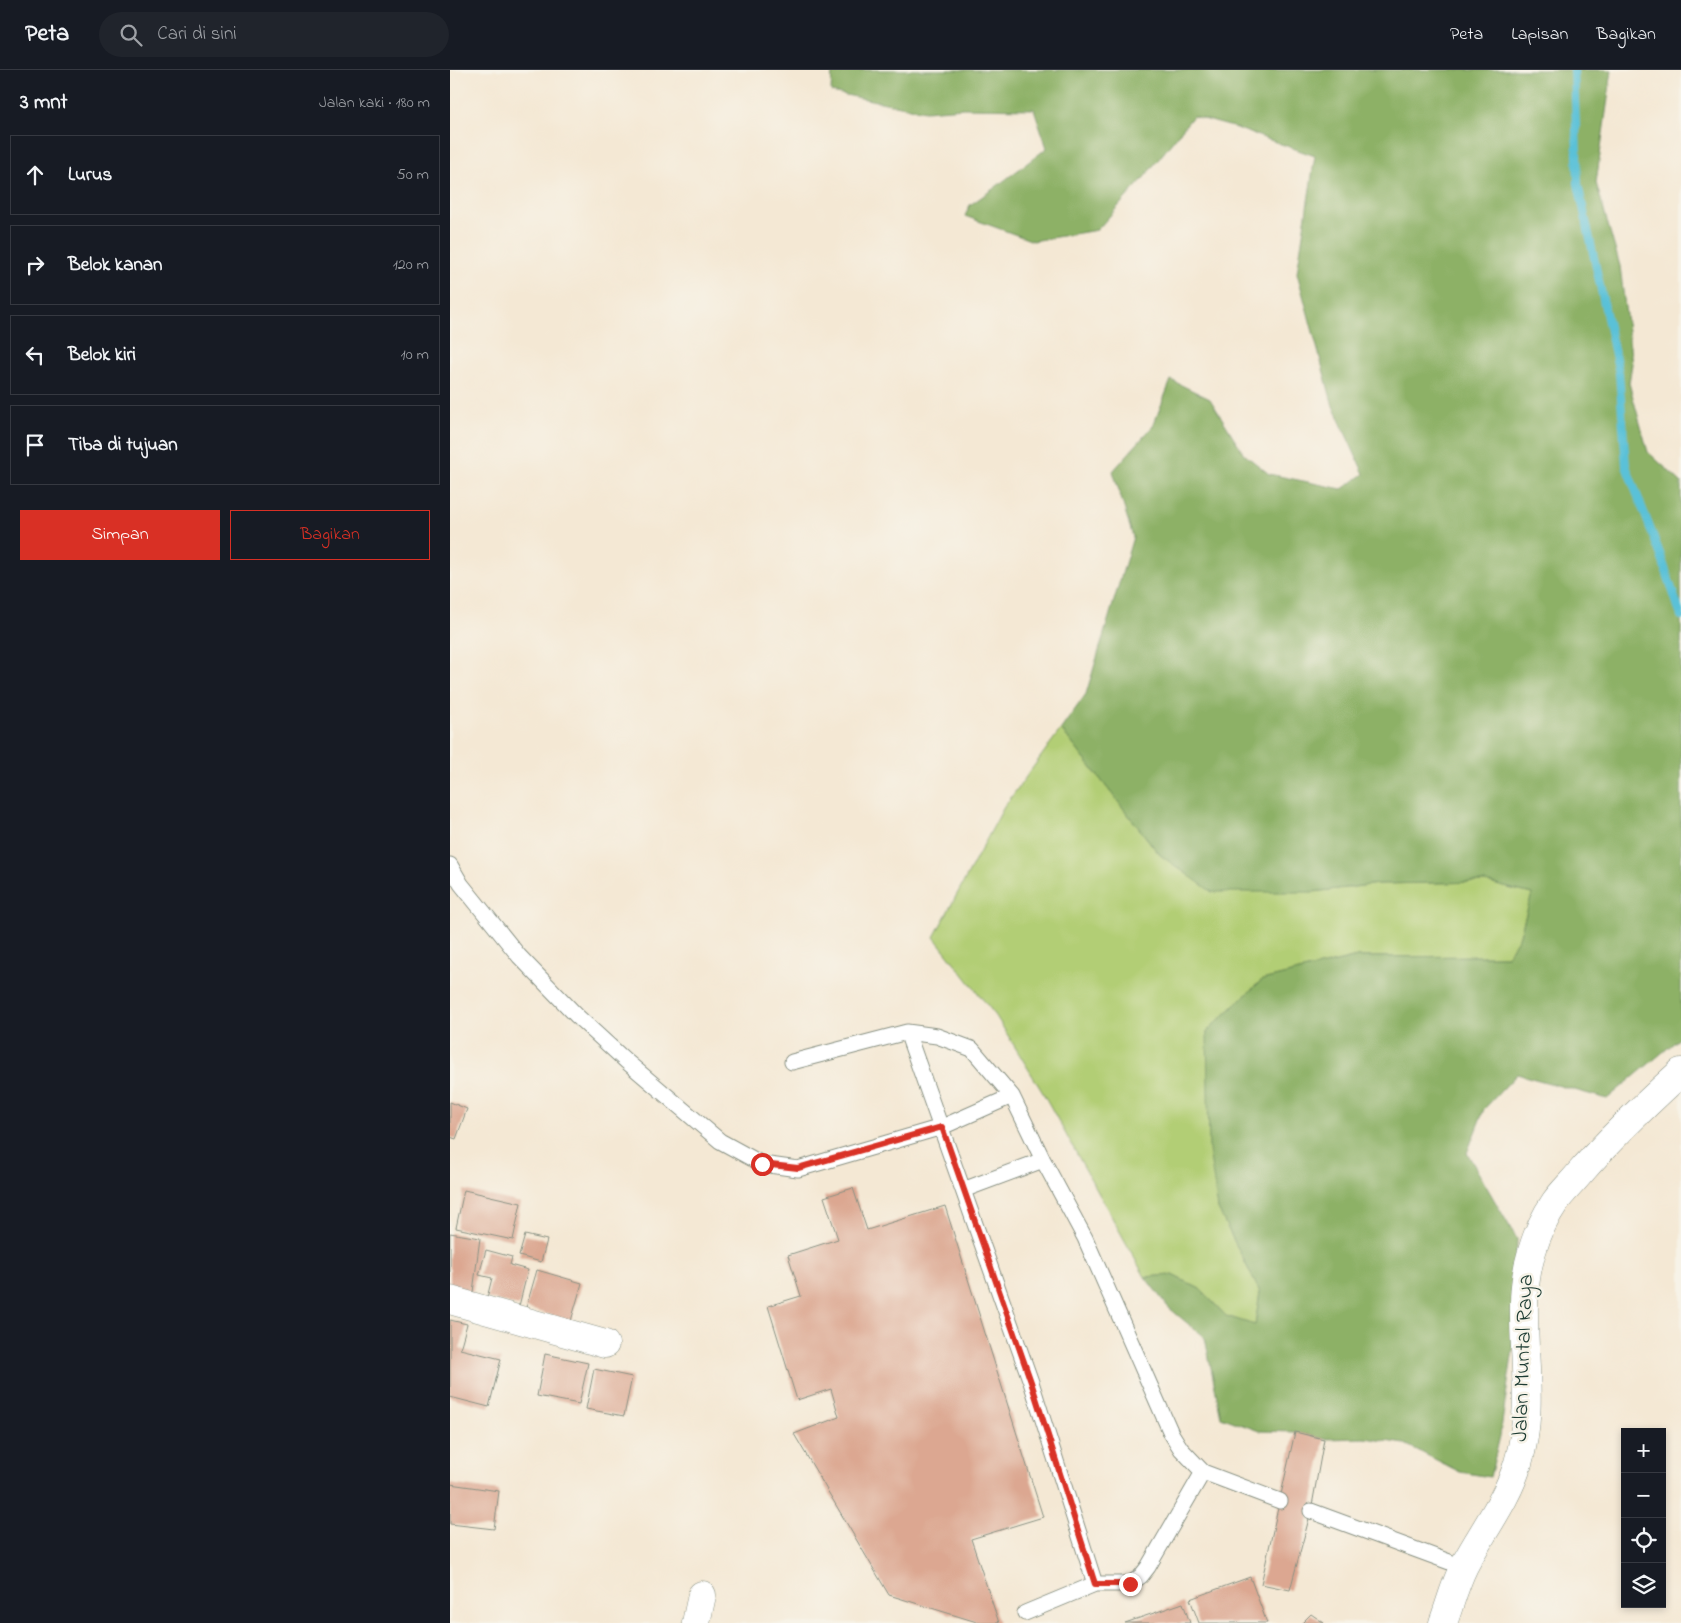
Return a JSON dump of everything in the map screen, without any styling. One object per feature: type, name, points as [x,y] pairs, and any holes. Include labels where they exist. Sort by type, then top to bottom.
[{"type":"main road","name":"Jalan Muntal Raya","points":[[1443,1623],[1464,1568],[1507,1490],[1518,1464],[1526,1420],[1525,1284],[1528,1265],[1536,1238],[1555,1202],[1593,1158],[1639,1110],[1681,1072]]},
{"type":"main road","points":[[450,1300],[605,1344]]},
{"type":"main road","points":[[696,1623],[702,1595]]},
{"type":"lane","points":[[450,865],[461,884],[519,956],[577,1016],[626,1061],[720,1141],[762,1164],[798,1168],[942,1127],[1012,1096]]},
{"type":"lane","points":[[908,1032],[1031,1382],[1095,1584]]},
{"type":"lane","points":[[792,1062],[908,1032],[937,1036],[972,1049],[1012,1096],[1043,1160],[1086,1238],[1171,1433],[1180,1449],[1203,1472],[1280,1501]]},
{"type":"lane","points":[[963,1190],[1043,1160]]},
{"type":"lane","points":[[1025,1613],[1095,1584],[1130,1584],[1141,1576],[1203,1472]]},
{"type":"lane","points":[[1312,1511],[1464,1568]]},
{"type":"green space","points":[[832,70],[1612,70],[1596,183],[1620,266],[1632,364],[1629,383],[1648,452],[1681,482],[1681,1037],[1607,1099],[1517,1074],[1484,1109],[1467,1153],[1517,1239],[1514,1343],[1500,1436],[1490,1477],[1460,1472],[1405,1444],[1365,1438],[1324,1439],[1295,1432],[1259,1431],[1221,1417],[1205,1338],[1168,1307],[1145,1277],[1172,1275],[1200,1289],[1226,1316],[1255,1325],[1260,1292],[1218,1209],[1209,1150],[1207,1031],[1262,980],[1357,957],[1507,956],[1519,938],[1532,894],[1485,882],[1378,884],[1313,892],[1212,892],[1160,855],[1061,729],[1086,694],[1133,537],[1113,471],[1153,426],[1171,380],[1210,399],[1244,454],[1269,474],[1342,489],[1364,474],[1333,406],[1297,273],[1315,156],[1236,128],[1193,116],[1142,180],[1097,230],[1033,241],[965,216],[970,205],[1047,148],[1034,109],[964,108],[925,111],[831,92]]},
{"type":"green space","points":[[1061,729],[1160,855],[1313,892],[1378,884],[1485,882],[1532,894],[1519,938],[1507,956],[1357,957],[1262,980],[1207,1031],[1218,1209],[1260,1292],[1255,1326],[1226,1316],[1200,1289],[1172,1275],[1145,1277],[1043,1093],[996,1016],[934,937],[1004,807]]},
{"type":"building","points":[[450,1102],[467,1109],[456,1139],[450,1137]]},
{"type":"building","points":[[853,1188],[867,1230],[945,1206],[1043,1517],[971,1539],[999,1623],[980,1623],[889,1595],[794,1434],[839,1417],[831,1389],[797,1400],[768,1306],[801,1296],[788,1255],[838,1239],[824,1197]]},
{"type":"building","points":[[464,1190],[521,1203],[513,1240],[456,1228]]},
{"type":"building","points":[[450,1233],[480,1238],[473,1292],[450,1289]]},
{"type":"building","points":[[525,1235],[547,1240],[541,1262],[519,1256]]},
{"type":"building","points":[[486,1250],[512,1257],[510,1265],[528,1270],[519,1306],[487,1298],[492,1278],[479,1275]]},
{"type":"building","points":[[537,1270],[582,1283],[571,1321],[526,1308]]},
{"type":"building","points":[[450,1320],[467,1324],[460,1349],[501,1359],[489,1407],[450,1397]]},
{"type":"building","points":[[545,1354],[588,1363],[579,1404],[537,1396]]},
{"type":"building","points":[[594,1369],[632,1377],[624,1416],[586,1409]]},
{"type":"building","points":[[1295,1432],[1324,1439],[1311,1511],[1290,1590],[1261,1584]]},
{"type":"building","points":[[450,1484],[499,1491],[494,1529],[450,1524]]},
{"type":"building","points":[[1250,1577],[1267,1623],[1199,1623],[1190,1599]]},
{"type":"building","points":[[1183,1603],[1190,1623],[1125,1623]]},
{"type":"building","points":[[1311,1614],[1324,1623],[1302,1623]]},
{"type":"waterway","points":[[1574,70],[1578,184],[1619,373],[1626,466],[1661,556],[1681,616]]},
{"type":"route","points":[[762,1164],[798,1168],[942,1127],[1031,1382],[1095,1584],[1130,1584]]}]
